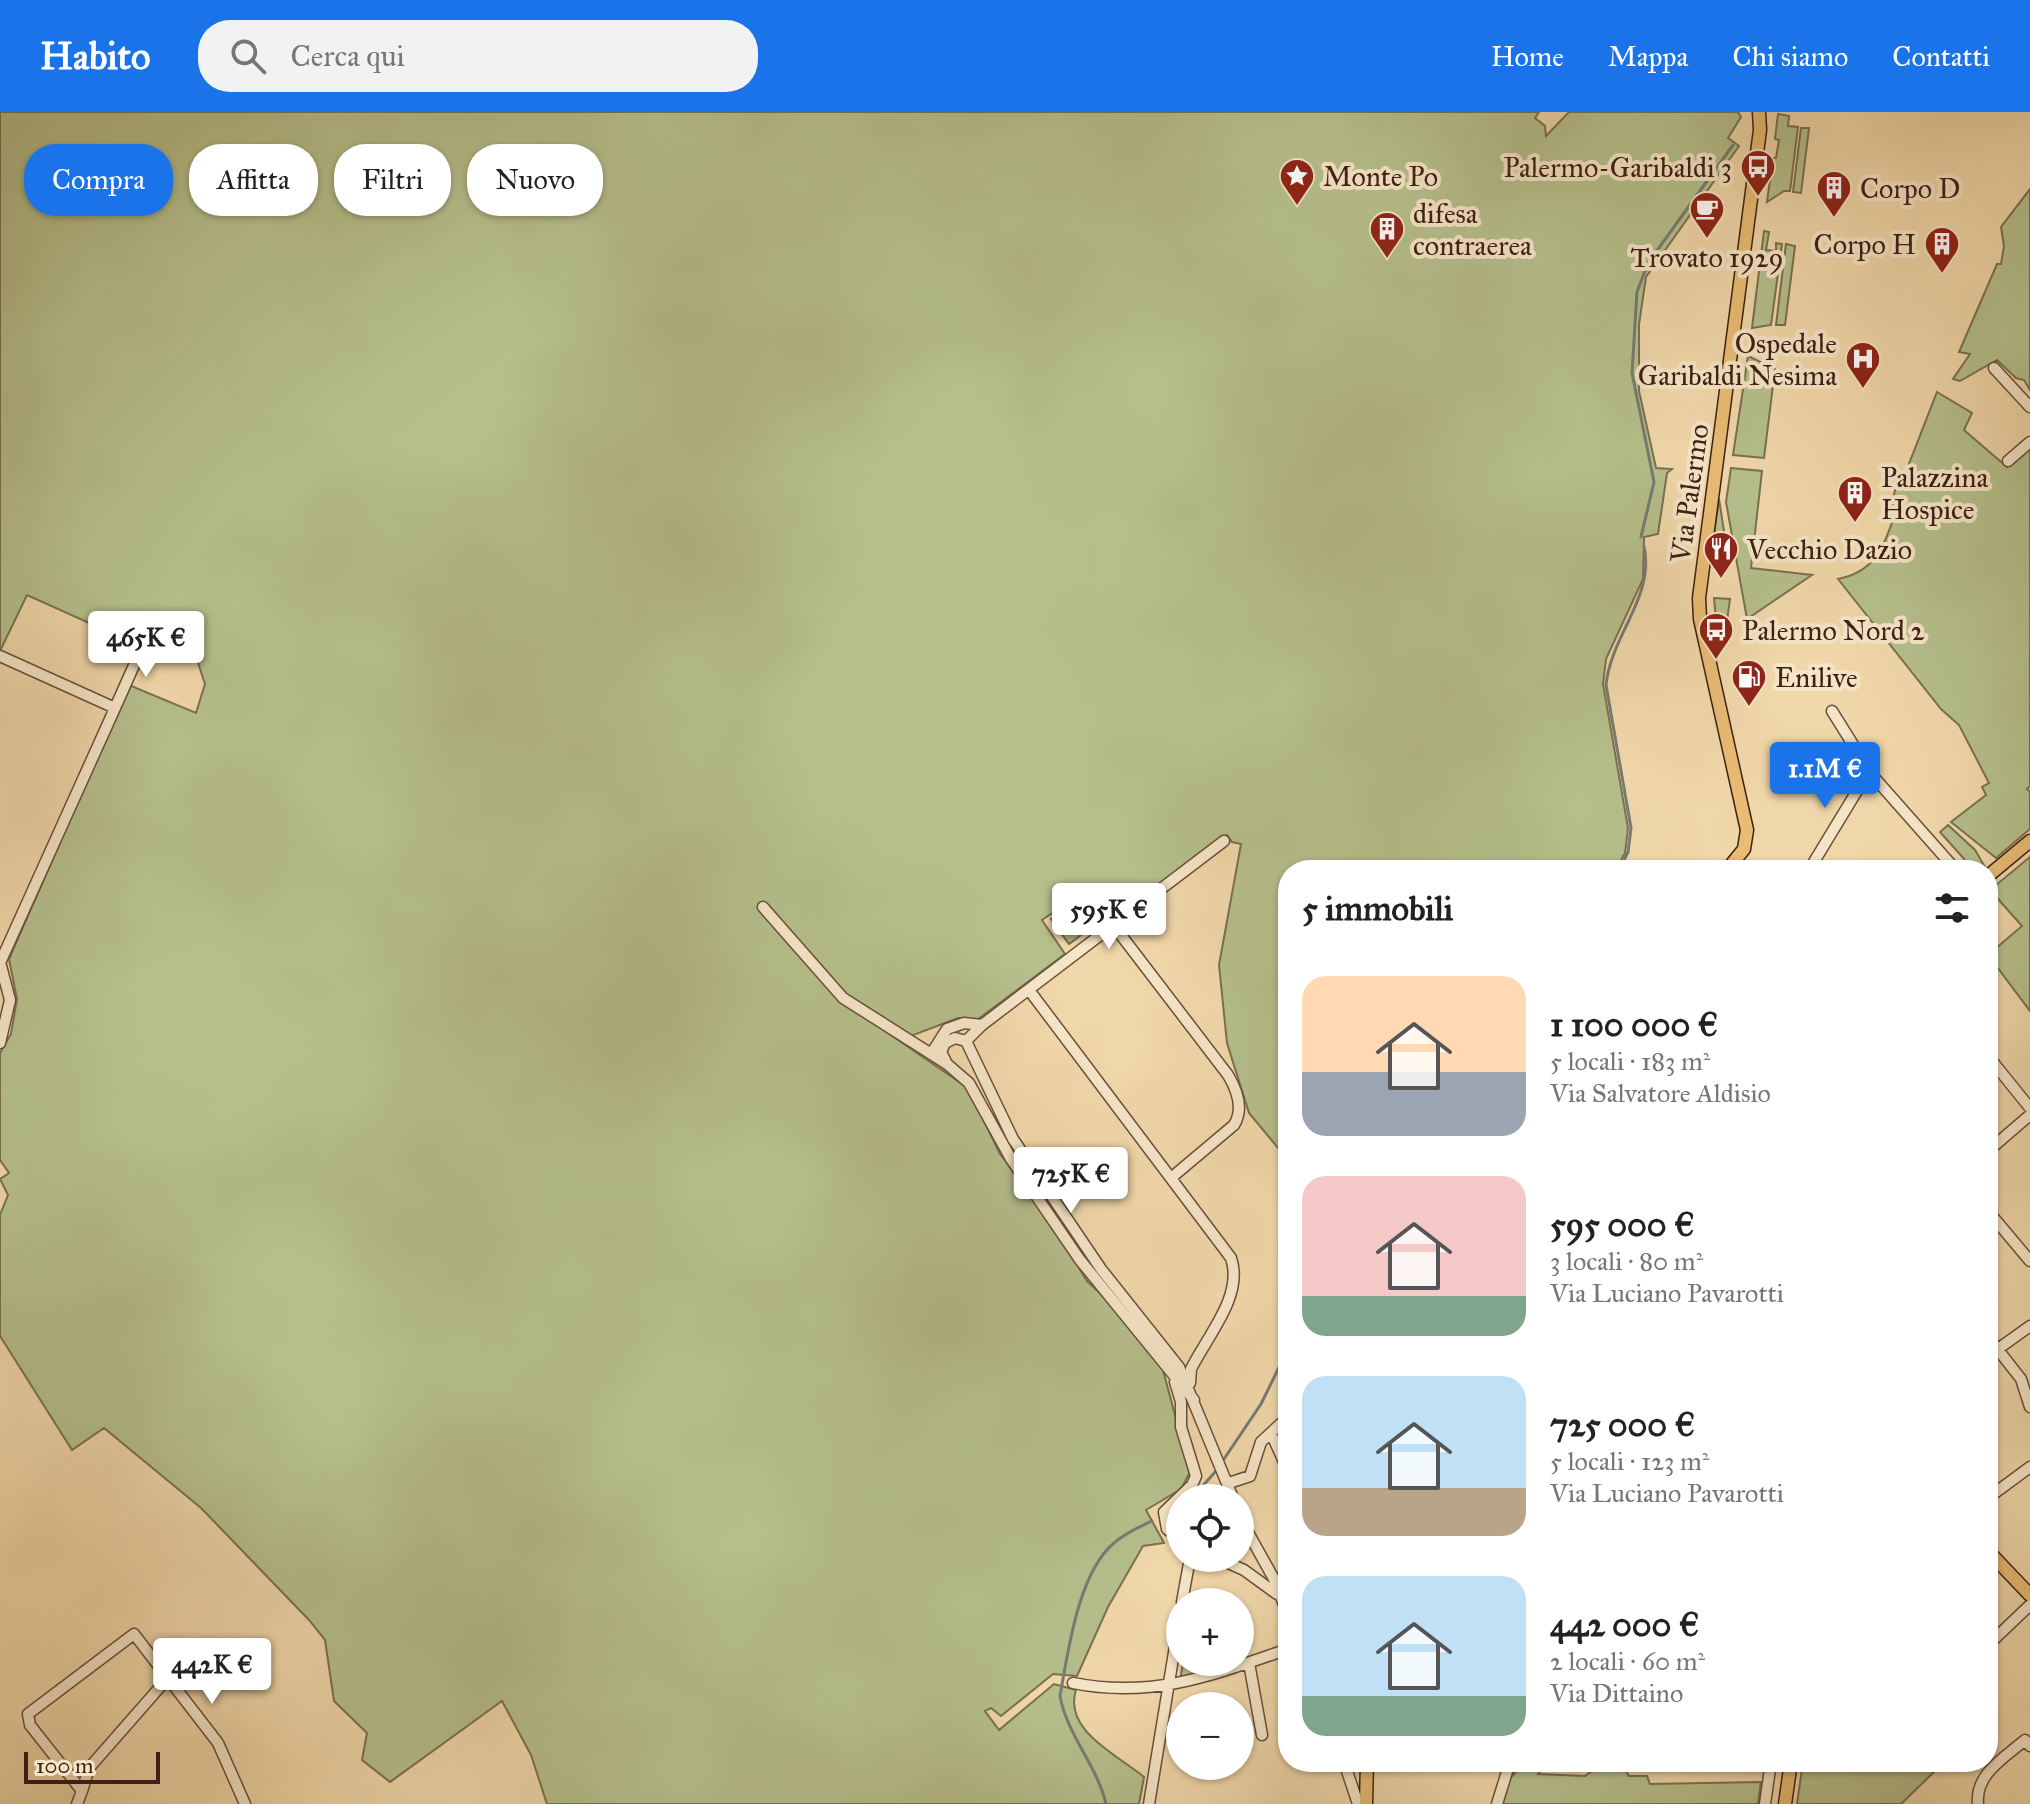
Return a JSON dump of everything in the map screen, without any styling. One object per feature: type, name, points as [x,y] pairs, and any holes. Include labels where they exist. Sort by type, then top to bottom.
[{"type":"main road","name":"Via Palermo","points":[[1735,860],[1744,849],[1747,830],[1700,619],[1699,598],[1757,158],[1759,112]]},
{"type":"main road","points":[[1998,868],[2030,841]]},
{"type":"main road","points":[[1998,1561],[2030,1595]]},
{"type":"main road","points":[[1366,1804],[1367,1772]]},
{"type":"main road","points":[[1785,1804],[1790,1772]]},
{"type":"street","points":[[1994,368],[2030,407]]},
{"type":"street","points":[[2008,461],[2030,442]]},
{"type":"street","points":[[0,1043],[10,1000],[0,963],[147,636]]},
{"type":"street","points":[[0,656],[115,708]]},
{"type":"street","points":[[1832,711],[1872,775],[1947,860]]},
{"type":"street","points":[[1815,860],[1860,786],[1872,775]]},
{"type":"street","points":[[966,1041],[982,1025],[1224,841]]},
{"type":"street","points":[[763,907],[843,998],[947,1064],[974,1091],[1002,1145],[1080,1260],[1195,1402]]},
{"type":"street","points":[[1114,926],[1228,1075],[1238,1101],[1239,1117],[1234,1125],[1171,1178]]},
{"type":"street","points":[[1029,990],[1227,1252],[1235,1272],[1226,1304],[1186,1374]]},
{"type":"street","points":[[931,1054],[947,1029],[964,1023],[982,1025]]},
{"type":"street","points":[[947,1064],[941,1052],[945,1043],[955,1038],[966,1041],[1013,1139],[1101,1269],[1186,1374],[1229,1483],[1250,1476],[1259,1447],[1278,1426]]},
{"type":"street","points":[[1998,1068],[2030,1108]]},
{"type":"street","points":[[1998,1142],[2030,1115]]},
{"type":"street","points":[[1998,1223],[2030,1261]]},
{"type":"street","points":[[2030,1326],[1999,1349],[2021,1379],[2030,1407]]},
{"type":"street","points":[[1169,1369],[1182,1413],[1181,1427],[1196,1476],[1190,1484]]},
{"type":"street","points":[[1182,1413],[1195,1402]]},
{"type":"street","points":[[1271,1433],[1278,1448]]},
{"type":"street","points":[[1998,1491],[2030,1467]]},
{"type":"street","points":[[1254,1543],[1274,1579],[1277,1594]]},
{"type":"street","points":[[1247,1572],[1277,1594]]},
{"type":"street","points":[[1998,1635],[2030,1605]]},
{"type":"street","points":[[82,1791],[30,1725],[28,1714],[134,1634],[218,1743],[245,1804]]},
{"type":"street","points":[[1254,1661],[1278,1653]]},
{"type":"street","points":[[1149,1804],[1169,1676]]},
{"type":"street","points":[[1073,1683],[1110,1690],[1167,1686],[1212,1676]]},
{"type":"street","points":[[1251,1676],[1262,1735]]},
{"type":"street","points":[[77,1804],[89,1768],[167,1679]]},
{"type":"street","points":[[1998,1766],[2027,1743]]},
{"type":"street","points":[[1347,1772],[1358,1804]]},
{"type":"street","points":[[1497,1804],[1507,1772]]},
{"type":"street","points":[[1765,1804],[1770,1772]]},
{"type":"street","points":[[1978,1804],[1978,1787],[1990,1772]]},
{"type":"green space","points":[[0,112],[1539,112],[1535,118],[1545,126],[1546,136],[1569,112],[1738,112],[1741,117],[1728,138],[1739,146],[1646,277],[1639,324],[1639,391],[1656,468],[1672,469],[1667,473],[1658,534],[1644,537],[1643,579],[1606,659],[1603,684],[1628,828],[1625,853],[1621,860],[1278,860],[1278,1148],[1249,1113],[1227,1043],[1219,965],[1241,844],[1232,842],[1227,835],[1090,935],[1066,904],[1042,920],[1065,954],[977,1020],[958,1018],[911,1036],[897,1028],[891,1035],[968,1088],[1000,1154],[1038,1202],[1087,1281],[1103,1296],[1163,1370],[1190,1472],[1184,1484],[1166,1484],[1166,1498],[1146,1510],[1164,1543],[1143,1546],[1108,1607],[1077,1676],[1053,1674],[1001,1716],[991,1708],[985,1711],[999,1730],[1054,1684],[1076,1690],[1074,1704],[1084,1729],[1144,1777],[1139,1804],[547,1804],[531,1755],[502,1701],[390,1782],[362,1760],[367,1733],[334,1701],[325,1640],[309,1620],[201,1508],[104,1428],[72,1450],[0,1336],[0,1215],[8,1195],[0,1179],[9,1173],[0,1160],[0,1053],[11,1034],[17,999],[9,959],[129,685],[196,713],[205,684],[195,654],[146,630],[140,642],[113,630],[109,632],[27,595],[0,651]]},
{"type":"green space","points":[[1778,114],[1789,116],[1788,126],[1798,127],[1790,191],[1784,191],[1767,202],[1773,158],[1776,158],[1779,140],[1775,139]]},
{"type":"green space","points":[[1801,128],[1809,128],[1801,193],[1793,192]]},
{"type":"green space","points":[[2030,189],[2030,390],[2024,380],[2016,378],[1997,360],[1960,381],[1953,379],[1970,354],[1959,352],[1997,264],[2001,264],[2004,246],[2001,227]]},
{"type":"green space","points":[[1764,231],[1769,232],[1766,250],[1776,251],[1776,243],[1782,244],[1771,325],[1752,328]]},
{"type":"green space","points":[[1786,244],[1795,246],[1785,325],[1776,325]]},
{"type":"green space","points":[[1748,356],[1775,369],[1764,458],[1733,455]]},
{"type":"green space","points":[[1937,392],[1972,413],[1964,430],[2007,467],[2030,448],[2030,786],[2027,789],[2030,792],[2030,829],[1996,858],[1951,822],[1986,795],[1982,787],[1989,783],[1959,725],[1941,709],[1838,579],[1862,570],[1878,554],[1897,509],[1892,508],[1896,483],[1903,479]]},
{"type":"green space","points":[[1731,468],[1762,471],[1751,568],[1812,575],[1747,619],[1726,502]]},
{"type":"green space","points":[[1719,499],[1726,544],[1713,542]]},
{"type":"green space","points":[[1714,598],[1730,599],[1727,621],[1716,620]]},
{"type":"green space","points":[[1948,825],[1975,850],[1981,860],[1965,860],[1940,832]]},
{"type":"green space","points":[[2030,857],[2030,1011],[1998,968],[1998,946],[2022,926],[1998,899],[1998,883]]},
{"type":"green space","points":[[1067,907],[1085,932],[1069,944],[1051,919]]},
{"type":"green space","points":[[1181,1676],[1197,1676],[1180,1681]]},
{"type":"green space","points":[[1516,1772],[1585,1776],[1590,1772],[1626,1772],[1629,1776],[1647,1776],[1650,1784],[1761,1782],[1758,1804],[1502,1804],[1510,1778]]},
{"type":"green space","points":[[1802,1772],[1934,1772],[1901,1804],[1797,1804]]},
{"type":"waterway","points":[[1641,537],[1654,482],[1632,373],[1637,292],[1648,263],[1733,145]]},
{"type":"waterway","points":[[1624,860],[1631,828],[1606,685],[1616,649],[1643,582],[1646,565],[1644,546]]},
{"type":"waterway","points":[[1224,1459],[1261,1404],[1278,1369]]},
{"type":"waterway","points":[[1204,1484],[1215,1472]]},
{"type":"waterway","points":[[1106,1804],[1096,1776],[1069,1724],[1060,1696],[1076,1614],[1092,1573],[1114,1543],[1152,1521]]},
{"type":"place","name":"Palermo-Garibaldi 3","points":[[1758,198]]},
{"type":"place","name":"Monte Po","points":[[1297,207]]},
{"type":"place","name":"Corpo D","points":[[1834,219]]},
{"type":"place","name":"Trovato 1929","points":[[1707,240]]},
{"type":"place","name":"difesa contraerea","points":[[1387,260]]},
{"type":"place","name":"Corpo H","points":[[1942,275]]},
{"type":"place","name":"Ospedale Garibaldi Nesima","points":[[1863,390]]},
{"type":"place","name":"Palazzina Hospice","points":[[1855,524]]},
{"type":"place","name":"Vecchio Dazio","points":[[1721,580]]},
{"type":"place","name":"Palermo Nord 2","points":[[1716,661]]},
{"type":"place","name":"Enilive","points":[[1749,708]]}]
